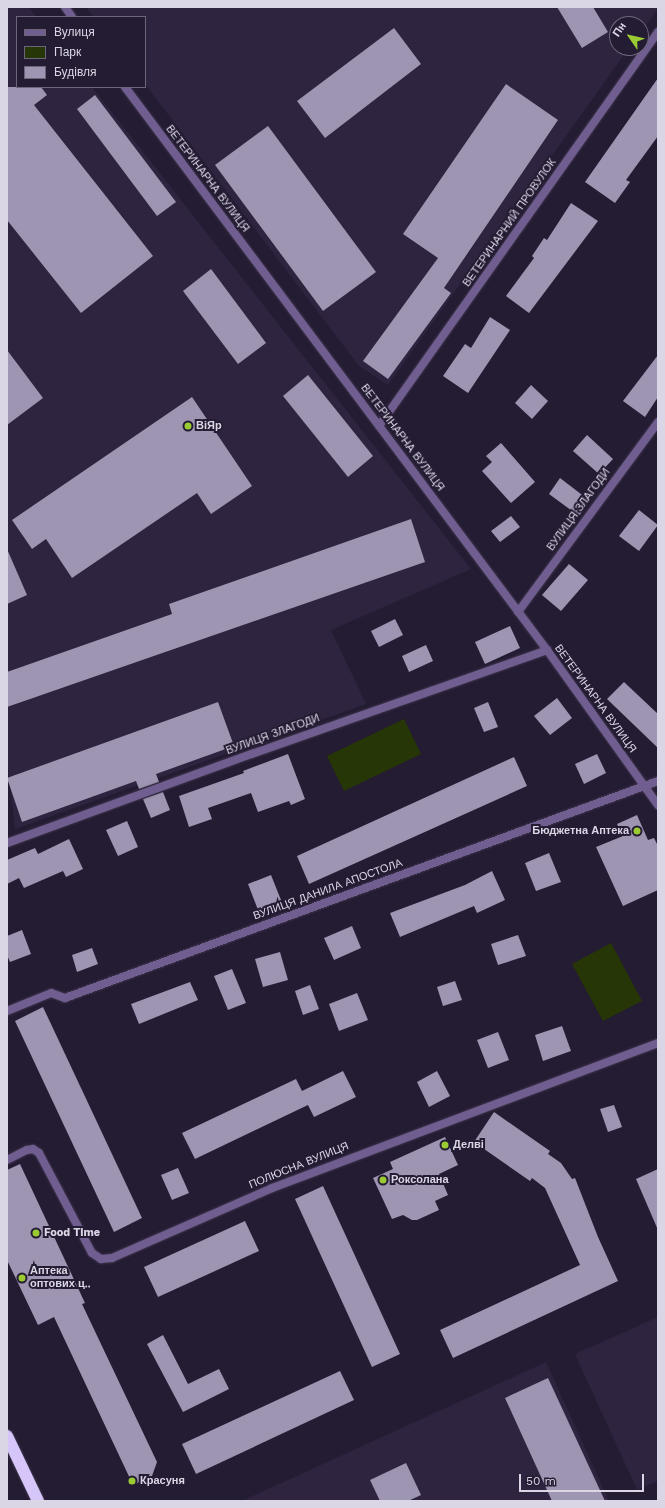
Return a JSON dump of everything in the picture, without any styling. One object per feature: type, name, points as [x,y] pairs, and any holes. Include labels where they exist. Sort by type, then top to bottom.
[{"type":"highway","points":[[7,1436],[38,1501]]},
{"type":"street","points":[[65,7],[71,16]]},
{"type":"street","name":"ВЕТЕРИНАРНИЙ ПРОВУЛОК","points":[[379,426],[658,32]]},
{"type":"street","name":"ВЕТЕРИНАРНА ВУЛИЦЯ","points":[[126,88],[518,612],[658,805]]},
{"type":"street","name":"ВУЛИЦЯ ЗЛАГОДИ","points":[[518,612],[658,422]]},
{"type":"street","name":"ВУЛИЦЯ ЗЛАГОДИ","points":[[7,843],[546,650]]},
{"type":"street","name":"ВУЛИЦЯ ДАНИЛА АПОСТОЛА","points":[[7,1011],[51,993],[65,998],[658,781]]},
{"type":"street","name":"ПОЛЮСНА ВУЛИЦЯ","points":[[7,1160],[27,1150],[34,1149],[39,1153],[92,1253],[100,1259],[112,1258],[272,1188],[658,1043]]},
{"type":"shaded area","points":[[7,7],[29,7],[35,16],[16,16],[16,88],[93,88],[471,569],[331,630],[366,704],[15,829],[7,756]]},
{"type":"shaded area","points":[[86,7],[658,7],[649,21],[649,16],[609,16],[609,56],[623,56],[388,385],[359,366],[146,85],[146,16],[93,16]]},
{"type":"shaded area","points":[[658,1317],[658,1481],[637,1490],[575,1354]]},
{"type":"shaded area","points":[[546,1362],[609,1501],[242,1501]]},
{"type":"green space","points":[[404,719],[421,754],[344,791],[327,756]]},
{"type":"green space","points":[[611,943],[642,1001],[603,1021],[572,964]]},
{"type":"building","points":[[557,7],[593,7],[608,32],[582,48]]},
{"type":"building","points":[[394,28],[421,64],[325,138],[297,101]]},
{"type":"building","points":[[658,78],[658,136],[626,180],[630,182],[615,203],[585,182]]},
{"type":"building","points":[[506,84],[558,120],[444,288],[451,293],[388,379],[363,361],[438,258],[403,234]]},
{"type":"building","points":[[7,87],[42,88],[47,95],[34,105],[153,256],[81,313],[7,220]]},
{"type":"building","points":[[95,95],[176,202],[157,216],[77,109]]},
{"type":"building","points":[[268,126],[376,272],[323,311],[215,165]]},
{"type":"building","points":[[571,203],[598,221],[529,313],[506,296],[534,258],[532,256],[544,238],[547,240]]},
{"type":"building","points":[[211,269],[266,343],[238,364],[183,291]]},
{"type":"building","points":[[490,317],[510,330],[468,393],[443,376],[465,344],[471,348]]},
{"type":"building","points":[[7,350],[43,398],[7,425]]},
{"type":"building","points":[[658,355],[658,397],[645,417],[623,401]]},
{"type":"building","points":[[308,375],[373,456],[348,477],[283,396]]},
{"type":"building","points":[[531,385],[548,401],[532,419],[515,403]]},
{"type":"building","points":[[192,397],[252,486],[211,514],[197,493],[72,578],[46,539],[32,549],[12,520]]},
{"type":"building","points":[[587,435],[613,459],[599,474],[573,451]]},
{"type":"building","points":[[501,443],[535,482],[511,503],[482,471],[492,462],[486,456]]},
{"type":"building","points":[[560,478],[590,501],[579,516],[549,494]]},
{"type":"building","points":[[639,510],[658,525],[639,551],[619,536]]},
{"type":"building","points":[[511,516],[520,527],[500,542],[491,531]]},
{"type":"building","points":[[411,519],[425,562],[7,707],[7,672],[172,614],[169,604]]},
{"type":"building","points":[[7,549],[27,595],[7,604]]},
{"type":"building","points":[[569,564],[588,580],[561,611],[542,595]]},
{"type":"building","points":[[395,619],[403,635],[379,647],[371,631]]},
{"type":"building","points":[[510,626],[520,648],[485,664],[475,642]]},
{"type":"building","points":[[426,645],[433,661],[409,672],[402,656]]},
{"type":"building","points":[[624,682],[658,714],[658,748],[607,699]]},
{"type":"building","points":[[557,698],[572,718],[550,735],[534,716]]},
{"type":"building","points":[[218,702],[234,746],[156,774],[159,782],[139,789],[136,781],[22,822],[7,778]]},
{"type":"building","points":[[488,702],[498,727],[484,732],[474,708]]},
{"type":"building","points":[[288,754],[305,799],[291,805],[289,801],[258,812],[251,793],[208,808],[212,819],[189,827],[179,796],[244,773],[243,771]]},
{"type":"building","points":[[597,754],[606,773],[584,784],[575,764]]},
{"type":"building","points":[[514,757],[527,786],[309,884],[297,856]]},
{"type":"building","points":[[163,792],[170,810],[151,818],[143,799]]},
{"type":"building","points":[[637,815],[648,840],[654,838],[658,846],[658,890],[623,906],[596,847],[623,836],[617,824]]},
{"type":"building","points":[[127,821],[138,847],[118,856],[106,830]]},
{"type":"building","points":[[69,839],[83,869],[66,877],[63,871],[24,888],[19,878],[7,884],[7,860],[35,848],[38,854]]},
{"type":"building","points":[[549,853],[561,882],[536,891],[525,863]]},
{"type":"building","points":[[492,871],[505,900],[477,913],[474,906],[400,937],[390,913],[465,885]]},
{"type":"building","points":[[271,875],[283,905],[260,915],[248,884]]},
{"type":"building","points":[[352,926],[361,948],[334,960],[324,938]]},
{"type":"building","points":[[22,930],[31,954],[10,962],[7,955],[7,936]]},
{"type":"building","points":[[518,935],[526,956],[498,965],[491,944]]},
{"type":"building","points":[[92,948],[98,964],[77,972],[72,955]]},
{"type":"building","points":[[280,952],[288,980],[263,987],[255,959]]},
{"type":"building","points":[[232,969],[246,1003],[228,1010],[214,976]]},
{"type":"building","points":[[455,981],[462,1000],[443,1006],[437,987]]},
{"type":"building","points":[[190,982],[198,1000],[139,1024],[131,1004]]},
{"type":"building","points":[[310,985],[319,1009],[303,1015],[295,991]]},
{"type":"building","points":[[357,993],[368,1020],[339,1031],[329,1004]]},
{"type":"building","points":[[43,1007],[142,1218],[114,1232],[15,1021]]},
{"type":"building","points":[[562,1026],[571,1051],[543,1061],[535,1035]]},
{"type":"building","points":[[498,1032],[509,1060],[488,1068],[477,1040]]},
{"type":"building","points":[[343,1071],[356,1097],[314,1117],[308,1105],[195,1159],[182,1133],[296,1079],[302,1091]]},
{"type":"building","points":[[437,1071],[450,1096],[429,1107],[417,1082]]},
{"type":"building","points":[[614,1105],[622,1127],[608,1132],[600,1109]]},
{"type":"building","points":[[494,1112],[550,1151],[548,1154],[561,1163],[572,1179],[575,1178],[598,1237],[618,1281],[453,1358],[440,1330],[580,1265],[545,1188],[532,1178],[530,1181],[474,1142]]},
{"type":"building","points":[[445,1137],[458,1165],[439,1174],[448,1195],[435,1201],[439,1210],[417,1220],[412,1220],[403,1215],[392,1219],[373,1178],[393,1169],[390,1162]]},
{"type":"building","points":[[20,1164],[85,1303],[82,1304],[157,1462],[152,1476],[133,1485],[54,1317],[38,1325],[7,1260],[7,1170]]},
{"type":"building","points":[[178,1168],[189,1193],[172,1200],[161,1175]]},
{"type":"building","points":[[658,1169],[658,1230],[636,1179]]},
{"type":"building","points":[[323,1186],[400,1354],[372,1367],[295,1199]]},
{"type":"building","points":[[245,1221],[259,1251],[158,1297],[144,1267]]},
{"type":"building","points":[[163,1335],[188,1384],[219,1369],[229,1389],[183,1412],[147,1344]]},
{"type":"building","points":[[340,1371],[354,1400],[196,1474],[182,1444]]},
{"type":"building","points":[[548,1378],[605,1501],[552,1501],[505,1398]]},
{"type":"building","points":[[406,1463],[421,1495],[408,1501],[380,1501],[370,1480]]},
{"type":"place","name":"ВіЯр","points":[[188,426]]},
{"type":"place","name":"Бюджетна Аптека","points":[[637,831]]},
{"type":"place","name":"Делві","points":[[445,1145]]},
{"type":"place","name":"Роксолана","points":[[383,1180]]},
{"type":"place","name":"Food Time","points":[[36,1233]]},
{"type":"place","name":"Аптека оптових ц‥","points":[[22,1278]]},
{"type":"place","name":"Красуня","points":[[132,1481]]}]
